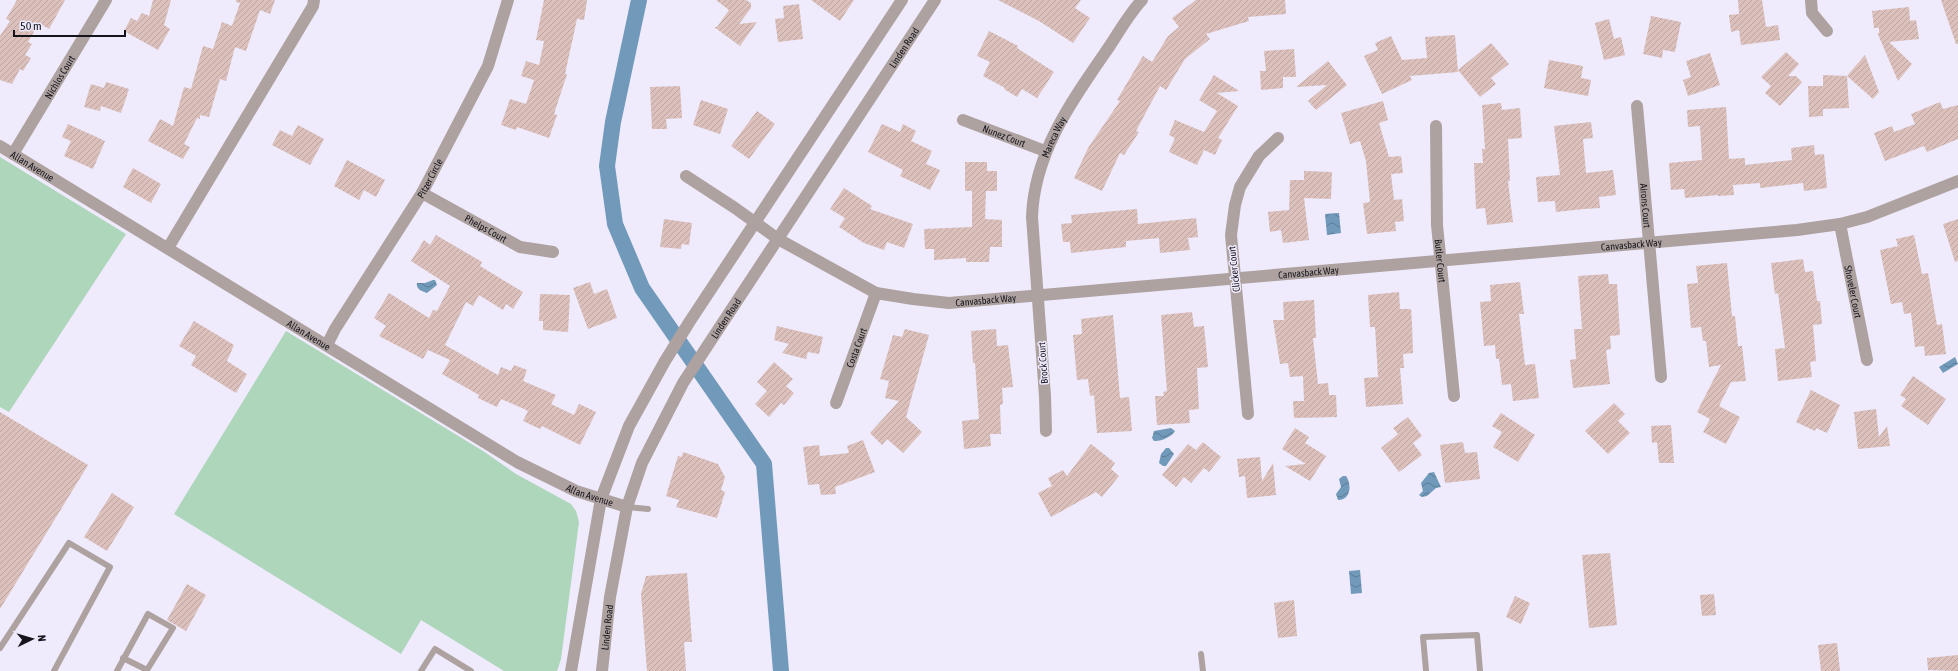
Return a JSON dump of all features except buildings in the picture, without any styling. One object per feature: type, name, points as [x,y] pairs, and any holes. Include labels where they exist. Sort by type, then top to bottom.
[{"type":"street","name":"Nichlos Court","points":[[13,154],[106,0]]},
{"type":"street","points":[[168,248],[314,0]]},
{"type":"street","name":"Pitzer Circle","points":[[327,345],[335,329],[422,193],[488,66],[508,0]]},
{"type":"street","points":[[571,671],[601,499],[629,426],[665,361],[690,321],[902,0]]},
{"type":"street","name":"Linden Road","points":[[602,671],[610,598],[627,506],[642,463],[683,383],[935,0]]},
{"type":"street","name":"Mareca Way","points":[[1038,296],[1032,217],[1033,197],[1045,151],[1077,93],[1141,0]]},
{"type":"street","points":[[1811,0],[1812,12],[1827,31]]},
{"type":"street","name":"Airons Court","points":[[1637,106],[1661,377]]},
{"type":"street","name":"Nunez Court","points":[[963,120],[1045,151]]},
{"type":"street","name":"Butler Court","points":[[1436,126],[1437,225],[1454,396]]},
{"type":"street","name":"Clicker Court","points":[[1248,414],[1231,235],[1235,205],[1240,187],[1259,156],[1278,138]]},
{"type":"street","name":"Allan Avenue","points":[[0,146],[517,462],[576,491],[627,506]]},
{"type":"street","name":"Canvasback Way","points":[[686,176],[778,239],[876,293],[913,300],[948,303],[1797,230],[1840,224],[1867,217],[1958,181]]},
{"type":"street","name":"Phelps Court","points":[[422,193],[520,247],[553,252]]},
{"type":"street","name":"Shoveler Court","points":[[1840,224],[1867,360]]},
{"type":"street","name":"Costa Court","points":[[836,403],[876,293]]},
{"type":"street","name":"Brock Court","points":[[1038,296],[1046,431]]},
{"type":"lane","points":[[627,506],[648,509]]},
{"type":"lane","points":[[0,648],[69,543],[110,567],[54,671]]},
{"type":"lane","points":[[117,671],[123,658],[148,614],[173,628],[147,670],[123,658]]},
{"type":"lane","points":[[1426,670],[1422,637],[1477,635],[1480,671]]},
{"type":"lane","points":[[421,671],[436,649],[471,671]]},
{"type":"lane","points":[[1201,654],[1203,671]]},
{"type":"green space","points":[[0,157],[126,234],[9,412],[0,407]]},
{"type":"green space","points":[[286,331],[483,451],[516,474],[571,504],[576,511],[579,522],[561,659],[557,671],[504,671],[421,620],[401,654],[174,514]]},
{"type":"water","points":[[1339,213],[1341,233],[1327,235],[1325,214]]},
{"type":"water","points":[[435,280],[437,285],[427,293],[421,291],[417,287],[417,283],[425,283]]},
{"type":"water","points":[[1955,357],[1958,364],[1943,373],[1939,367]]},
{"type":"water","points":[[1171,428],[1175,431],[1172,435],[1160,441],[1154,441],[1152,438],[1154,431]]},
{"type":"water","points":[[1166,448],[1169,448],[1174,454],[1166,466],[1163,466],[1159,463],[1161,454]]},
{"type":"water","points":[[1434,472],[1441,487],[1436,488],[1427,496],[1422,497],[1419,495],[1423,491],[1421,483],[1429,473]]},
{"type":"water","points":[[1346,476],[1348,479],[1350,487],[1348,495],[1338,500],[1336,494],[1341,487],[1339,479]]},
{"type":"water","points":[[1360,570],[1362,593],[1351,594],[1349,571]]},
{"type":"waterway","points":[[639,0],[613,122],[607,166],[615,224],[642,288],[764,464],[781,671]]}]
